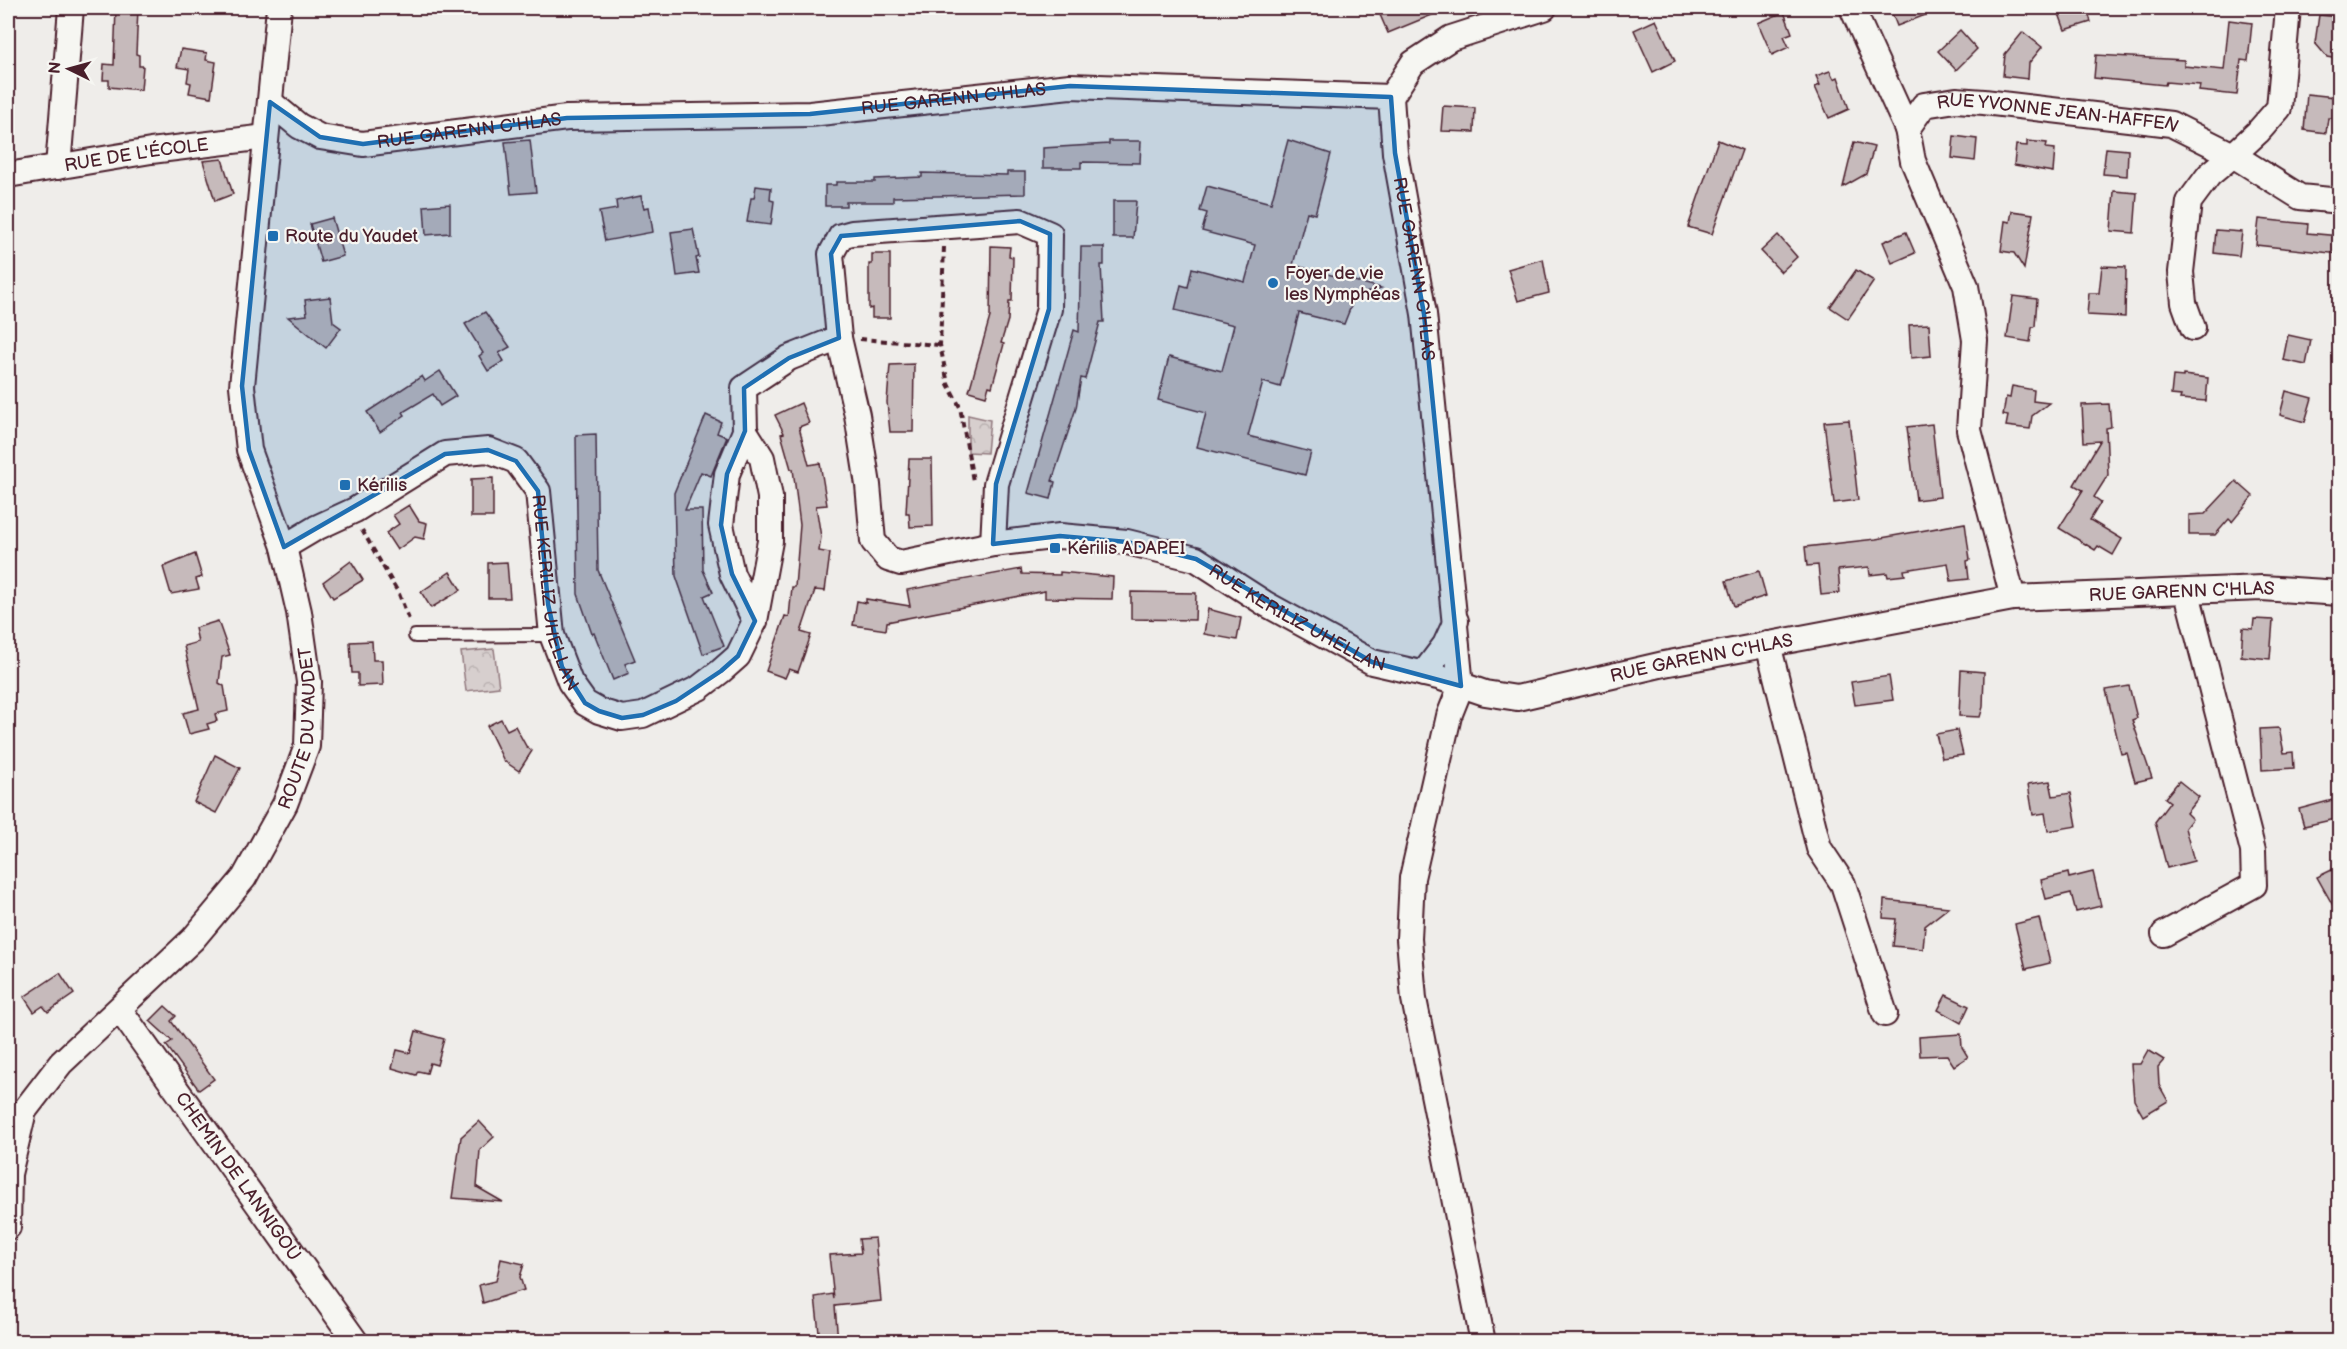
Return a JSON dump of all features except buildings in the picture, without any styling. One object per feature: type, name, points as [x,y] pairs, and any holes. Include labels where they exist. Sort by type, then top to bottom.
[{"type":"street","points":[[58,167],[71,8]]},
{"type":"street","name":"ROUTE DU YAUDET","points":[[8,1227],[9,1174],[24,1111],[61,1063],[193,939],[244,878],[285,804],[307,746],[309,682],[299,612],[284,547],[249,450],[242,386],[279,8]]},
{"type":"street","points":[[1391,97],[1413,63],[1451,38],[1544,8]]},
{"type":"street","points":[[1852,8],[1907,129],[1913,161],[1966,286],[1975,340],[1969,430],[2013,598]]},
{"type":"street","points":[[2193,328],[2184,303],[2181,273],[2189,202],[2209,175],[2258,132],[2278,108],[2288,8]]},
{"type":"street","name":"RUE GARENN C'HLAS","points":[[270,102],[299,126],[320,137],[363,144],[567,118],[810,114],[1070,86],[1391,97],[1395,153],[1424,314],[1461,686],[1517,698],[1664,664],[2013,598],[2187,593],[2262,588],[2340,593]]},
{"type":"street","name":"RUE YVONNE JEAN-HAFFEN","points":[[1907,129],[1924,105],[1956,100],[1984,102],[2171,124],[2233,155]]},
{"type":"street","name":"RUE DE L'ÉCOLE","points":[[8,175],[266,137]]},
{"type":"street","points":[[2233,155],[2300,197],[2340,201]]},
{"type":"street","name":"RUE KERILIZ UHELLAN","points":[[993,543],[996,484],[1049,309],[1050,234],[1020,221],[852,233],[841,236],[831,254],[839,338],[857,415],[868,485],[873,541],[888,559],[901,563],[993,543],[1060,536],[1127,542],[1196,560],[1266,604],[1372,662],[1461,686]]},
{"type":"street","name":"RUE KERILIZ UHELLAN","points":[[755,621],[732,574],[721,525],[727,474],[745,430],[744,388],[789,358],[839,338]]},
{"type":"street","name":"RUE KERILIZ UHELLAN","points":[[284,547],[351,512],[445,454],[488,450],[516,461],[538,491],[552,635],[570,682],[585,703],[599,711],[622,718],[643,715],[676,700],[706,682],[738,656],[755,621],[770,540],[770,497],[762,458],[745,430]]},
{"type":"street","points":[[2164,934],[2254,885],[2253,851],[2187,593]]},
{"type":"street","points":[[1423,674],[1445,645],[1455,621]]},
{"type":"street","points":[[1768,645],[1819,848],[1843,884],[1885,1014]]},
{"type":"street","points":[[1461,686],[1449,716],[1412,878],[1408,939],[1414,999],[1483,1341]]},
{"type":"street","name":"CHEMIN DE LANNIGOÙ","points":[[120,1010],[356,1341]]},
{"type":"lane","points":[[416,636],[552,635]]},
{"type":"path","points":[[945,226],[940,345],[948,384],[960,407],[974,484]]},
{"type":"path","points":[[839,338],[940,345]]},
{"type":"path","points":[[351,512],[399,594],[416,636]]},
{"type":"highlighted area","points":[[1070,86],[1391,97],[1395,153],[1424,314],[1461,686],[1372,662],[1196,559],[1127,542],[1060,536],[993,544],[996,484],[1049,309],[1050,234],[1020,221],[841,236],[831,254],[839,338],[789,358],[744,388],[745,431],[727,474],[721,525],[732,574],[755,621],[749,635],[738,656],[721,671],[676,701],[643,715],[622,718],[599,711],[585,703],[562,667],[548,604],[538,491],[516,461],[488,450],[445,454],[284,547],[249,450],[242,386],[270,102],[320,137],[363,144],[567,118],[810,114]]},
{"type":"green space","points":[[968,415],[990,420],[987,453],[968,452]]},
{"type":"green space","points":[[494,649],[499,687],[466,691],[461,652]]},
{"type":"place","name":"Route du Yaudet","points":[[273,236]]},
{"type":"place","name":"Foyer de vie les Nymphéas","points":[[1273,283]]},
{"type":"place","name":"Kérilis","points":[[345,485]]},
{"type":"place","name":"Kérilis ADAPEI","points":[[1055,548]]}]
